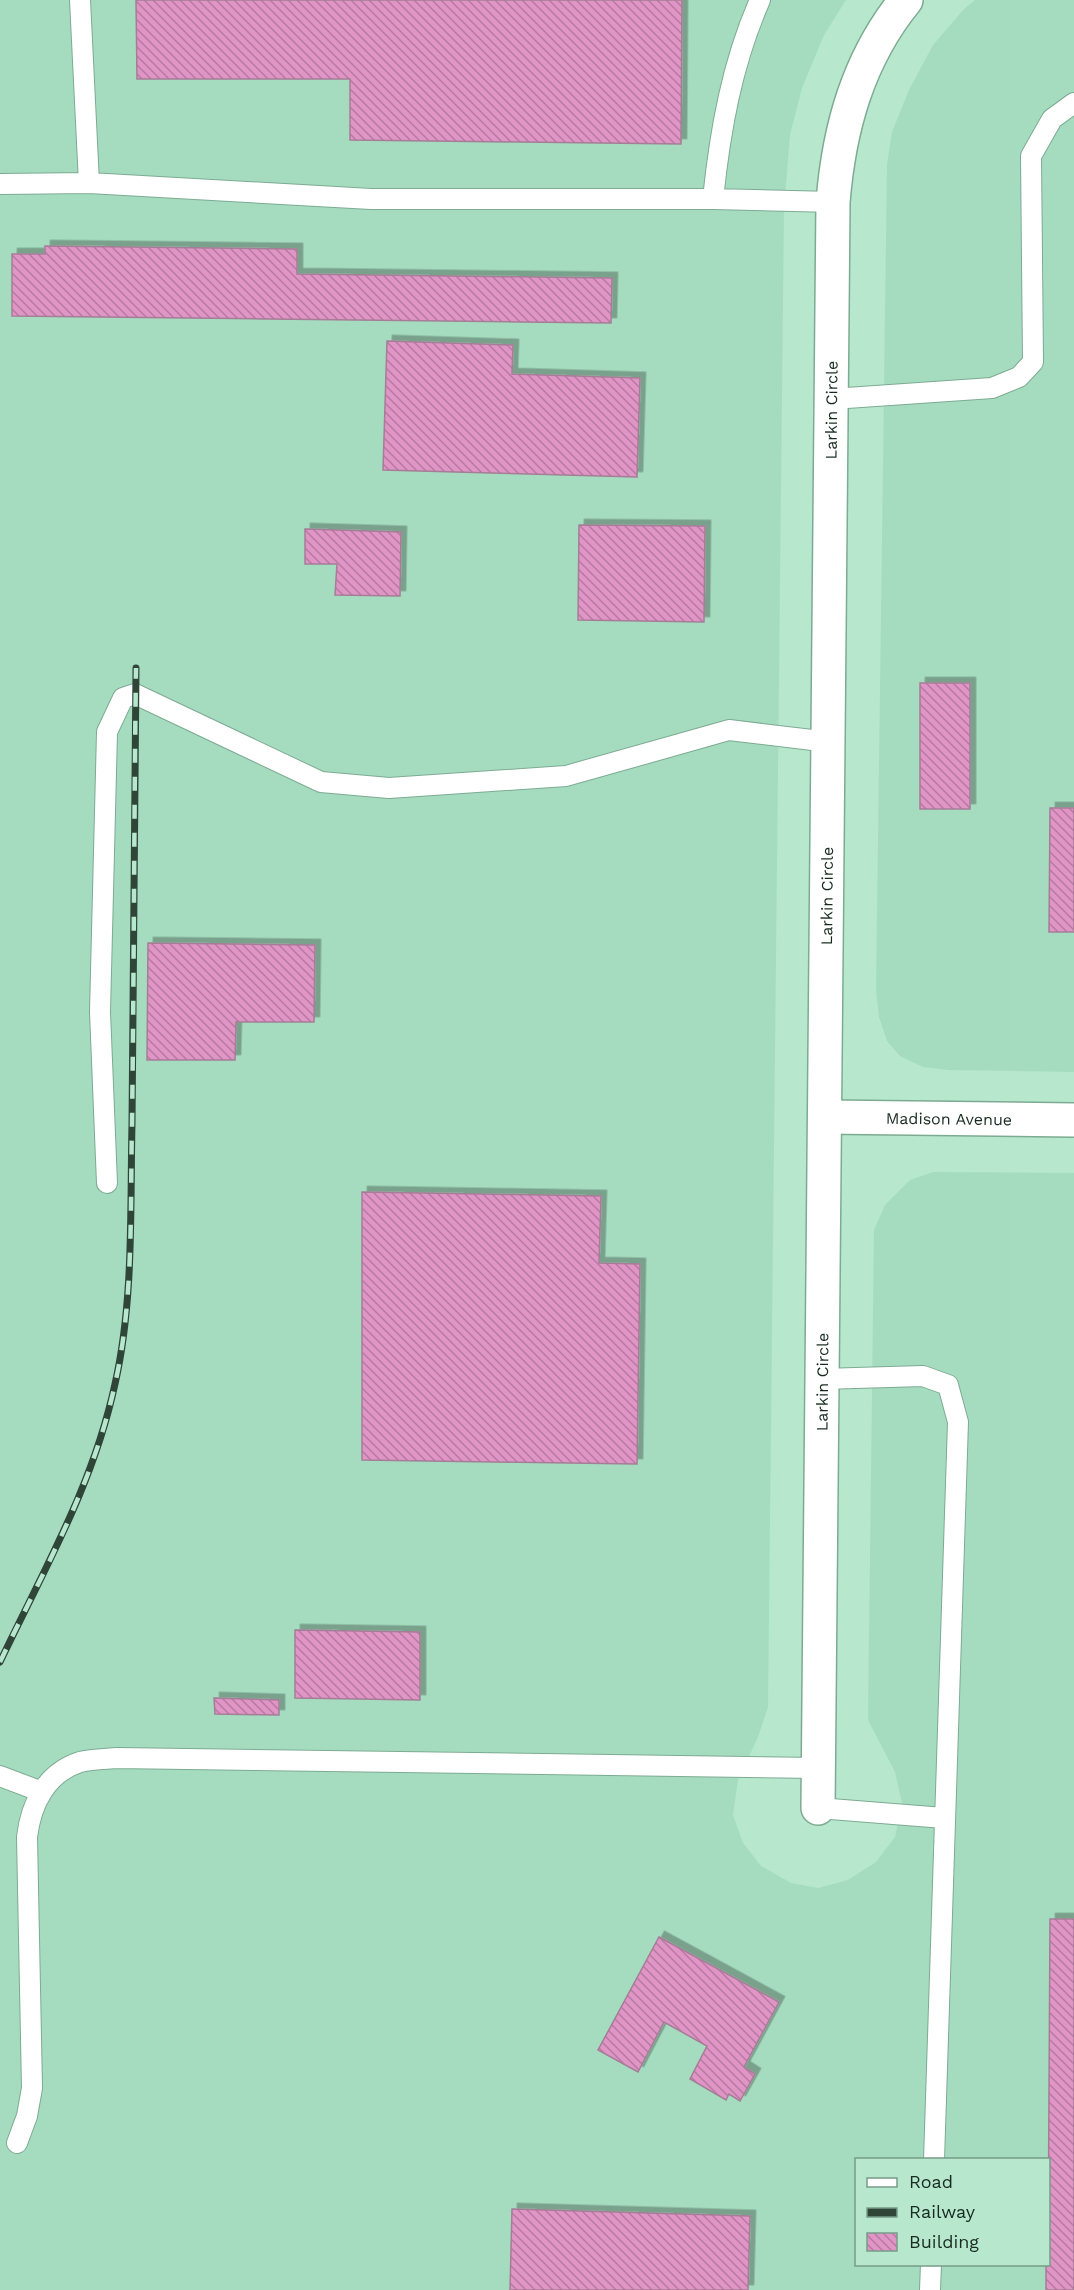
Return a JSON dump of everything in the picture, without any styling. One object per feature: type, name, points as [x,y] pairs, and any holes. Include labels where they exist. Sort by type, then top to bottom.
[{"type":"street","name":"Larkin Circle","points":[[818,1808],[833,202],[840,136],[848,110],[869,56],[881,34],[906,0]]},
{"type":"street","name":"Madison Avenue","points":[[825,1117],[1074,1120]]},
{"type":"lane","points":[[80,0],[89,183]]},
{"type":"lane","points":[[713,199],[720,140],[743,37],[760,0]]},
{"type":"lane","points":[[832,399],[992,388],[1019,377],[1033,362],[1031,156],[1052,119],[1074,104]]},
{"type":"lane","points":[[0,184],[89,183],[371,199],[713,199],[833,202]]},
{"type":"lane","points":[[107,1183],[100,1012],[107,732],[123,698],[135,694],[321,782],[389,788],[566,776],[729,730],[829,742]]},
{"type":"lane","points":[[822,1379],[923,1376],[948,1385],[958,1422],[934,2158]]},
{"type":"lane","points":[[17,2143],[27,2116],[32,2088],[27,1837],[30,1812],[42,1792],[59,1772],[81,1762],[117,1758],[818,1768]]},
{"type":"lane","points":[[0,1776],[42,1792]]},
{"type":"lane","points":[[818,1808],[944,1818]]},
{"type":"lane","points":[[930,2290],[931,2266]]},
{"type":"shaded area","points":[[0,0],[846,0],[824,35],[802,88],[790,135],[784,208],[768,1707],[758,1737],[738,1780],[733,1815],[743,1843],[761,1866],[791,1883],[818,1888],[848,1880],[876,1862],[895,1837],[902,1803],[895,1772],[868,1720],[874,1230],[885,1205],[910,1180],[933,1172],[1074,1173],[1074,2290],[0,2290]]},
{"type":"shaded area","points":[[975,0],[1074,0],[1074,1072],[948,1070],[923,1067],[900,1056],[887,1041],[879,1017],[876,991],[887,165],[892,132],[909,90],[933,45],[964,9]]},
{"type":"building","points":[[136,0],[682,0],[681,144],[350,140],[350,79],[137,79]]},
{"type":"building","points":[[45,246],[297,249],[297,274],[612,278],[611,323],[12,316],[12,254],[45,254]]},
{"type":"building","points":[[387,341],[513,345],[512,374],[640,378],[637,477],[383,470]]},
{"type":"building","points":[[579,525],[705,526],[704,622],[578,620]]},
{"type":"building","points":[[305,529],[401,532],[400,596],[335,595],[337,564],[305,564]]},
{"type":"building","points":[[920,683],[970,683],[970,809],[920,809]]},
{"type":"building","points":[[1050,808],[1074,808],[1074,932],[1049,932]]},
{"type":"building","points":[[148,943],[315,945],[314,1022],[236,1022],[235,1060],[147,1060]]},
{"type":"building","points":[[362,1192],[601,1196],[599,1263],[640,1264],[637,1464],[362,1460]]},
{"type":"building","points":[[295,1630],[420,1632],[420,1700],[295,1698]]},
{"type":"building","points":[[214,1698],[279,1700],[279,1715],[215,1714]]},
{"type":"building","points":[[1050,1919],[1074,1919],[1074,2290],[1046,2290],[1046,2266],[1050,2266]]},
{"type":"building","points":[[659,1937],[779,2002],[744,2067],[755,2074],[740,2101],[729,2094],[726,2100],[690,2079],[707,2046],[664,2022],[638,2072],[598,2050]]},
{"type":"building","points":[[512,2209],[750,2216],[748,2290],[510,2290]]},
{"type":"railway","points":[[0,1662],[81,1492],[106,1421],[121,1352],[128,1287],[131,1222],[136,668]]}]
